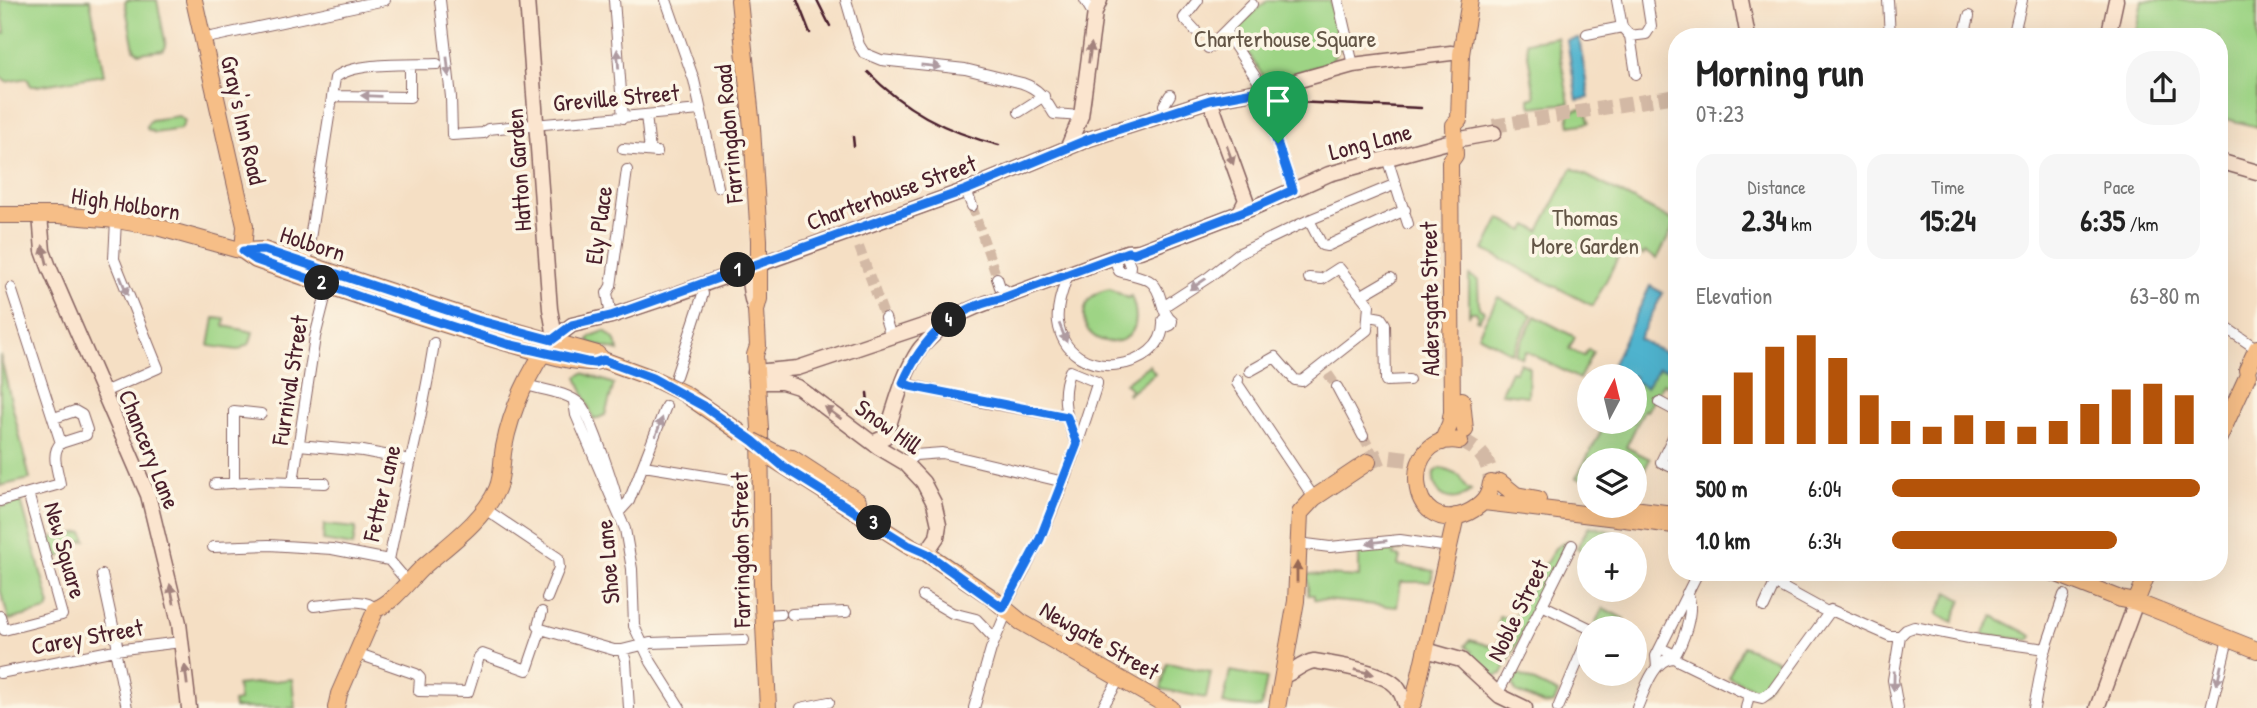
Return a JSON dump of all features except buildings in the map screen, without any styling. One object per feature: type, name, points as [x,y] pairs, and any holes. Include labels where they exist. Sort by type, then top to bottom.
[{"type":"main road","name":"Gray's Inn Road","points":[[194,0],[245,230],[243,251]]},
{"type":"main road","name":"Farringdon Road","points":[[739,0],[752,128],[759,240],[752,266]]},
{"type":"main road","name":"Aldersgate Street","points":[[1442,442],[1463,436],[1462,283],[1458,266],[1461,232],[1460,167],[1449,120],[1451,53],[1459,0]]},
{"type":"main road","name":"Aldersgate Street","points":[[1442,442],[1452,412],[1450,162],[1459,120],[1461,54],[1470,0]]},
{"type":"main road","name":"High Holborn","points":[[0,215],[116,220],[243,251]]},
{"type":"main road","name":"Holborn","points":[[243,251],[256,260],[305,271],[477,320],[556,350]]},
{"type":"main road","name":"Farringdon Street","points":[[752,266],[759,291],[756,310],[758,346],[762,355],[764,615],[768,708]]},
{"type":"main road","name":"Holborn","points":[[305,271],[328,286],[556,350]]},
{"type":"main road","points":[[2228,418],[2257,349]]},
{"type":"main road","points":[[336,708],[339,694],[376,609],[384,606],[485,509],[497,490],[504,461],[503,450],[529,386],[556,350],[594,363],[603,360],[652,378],[684,394],[753,441],[832,484],[921,544],[926,553]]},
{"type":"main road","points":[[2228,400],[2242,372],[2247,370]]},
{"type":"main road","points":[[1442,442],[1415,459],[1416,483],[1423,502],[1439,514],[1456,516],[1472,510],[1484,502],[1496,483],[1527,498],[1577,504]]},
{"type":"main road","points":[[787,461],[908,545],[926,553]]},
{"type":"main road","points":[[1277,708],[1296,601],[1300,513],[1314,498],[1368,463]]},
{"type":"main road","points":[[1484,502],[1577,510]]},
{"type":"main road","points":[[1647,514],[1668,518]]},
{"type":"main road","points":[[1408,708],[1414,701],[1456,516]]},
{"type":"main road","points":[[1647,517],[1668,519]]},
{"type":"main road","name":"Newgate Street","points":[[926,553],[1026,625],[1171,708]]},
{"type":"main road","points":[[2075,581],[2257,650]]},
{"type":"main road","points":[[2105,581],[2124,590],[2136,602]]},
{"type":"main road","points":[[2136,602],[2144,581]]},
{"type":"street","points":[[202,39],[385,0]]},
{"type":"street","name":"Greville Street","points":[[440,0],[453,135],[484,132],[488,129],[700,110]]},
{"type":"street","name":"Hatton Garden","points":[[527,0],[550,309],[556,350]]},
{"type":"street","points":[[614,0],[623,118]]},
{"type":"street","points":[[666,0],[694,80],[718,187]]},
{"type":"street","points":[[846,0],[864,54],[881,60],[965,69],[1011,80],[1031,86],[1044,96],[1054,114],[1080,118]]},
{"type":"street","points":[[1085,0],[1092,12],[1098,6]]},
{"type":"street","points":[[1195,30],[1184,18],[1198,0]]},
{"type":"street","points":[[1338,0],[1353,65]]},
{"type":"street","points":[[1617,0],[1622,27],[1630,36],[1636,74]]},
{"type":"street","points":[[1630,36],[1646,34],[1651,26],[1647,0]]},
{"type":"street","points":[[1741,0],[1746,28]]},
{"type":"street","points":[[2014,28],[2022,0]]},
{"type":"street","points":[[2110,28],[2116,0]]},
{"type":"street","points":[[1888,1],[1890,28]]},
{"type":"street","points":[[1209,44],[1252,4]]},
{"type":"street","points":[[1067,149],[1080,118],[1098,6]]},
{"type":"street","points":[[1966,28],[1969,16]]},
{"type":"street","points":[[1587,34],[1622,27]]},
{"type":"street","points":[[1225,31],[1264,90],[1276,139],[1293,190]]},
{"type":"street","points":[[1264,90],[1353,65],[1451,53]]},
{"type":"street","points":[[305,271],[335,78],[372,67],[437,64]]},
{"type":"street","points":[[333,96],[410,97],[410,65]]},
{"type":"street","name":"Charterhouse Street","points":[[556,350],[610,309],[700,284],[752,266],[966,190],[1089,139],[1210,100],[1264,90]]},
{"type":"street","points":[[1167,114],[1164,105],[1170,95]]},
{"type":"street","points":[[1019,113],[1044,96]]},
{"type":"street","points":[[1210,100],[1249,205]]},
{"type":"street","points":[[623,149],[653,152],[646,115]]},
{"type":"street","points":[[1080,118],[1089,139]]},
{"type":"street","name":"Long Lane","points":[[1119,255],[1140,251],[1329,174],[1455,137],[1494,130]]},
{"type":"street","points":[[1387,158],[1408,224]]},
{"type":"street","points":[[2228,164],[2257,172]]},
{"type":"street","name":"Ely Place","points":[[610,309],[607,293],[611,286],[627,170]]},
{"type":"street","points":[[1068,274],[1059,307],[1058,323],[1065,342],[1085,360],[1109,366],[1132,361],[1155,344],[1165,317],[1231,258],[1309,220],[1396,184]]},
{"type":"street","points":[[966,190],[972,206]]},
{"type":"street","points":[[1309,220],[1325,246],[1405,210]]},
{"type":"street","name":"Chancery Lane","points":[[40,215],[43,251],[49,267],[150,504],[173,598],[189,708]]},
{"type":"street","points":[[104,393],[158,368],[114,259],[116,220]]},
{"type":"street","points":[[762,377],[945,321],[985,302],[1003,286],[1068,274],[1119,255],[1130,266],[1129,274],[1152,282],[1165,317]]},
{"type":"street","points":[[1250,371],[1275,357],[1296,380],[1302,381],[1325,370],[1364,333],[1370,316],[1369,305],[1339,268],[1322,279],[1309,278]]},
{"type":"street","points":[[1362,295],[1391,278]]},
{"type":"street","points":[[676,376],[703,294],[700,284]]},
{"type":"street","name":"Furnival Street","points":[[293,482],[315,337],[328,286]]},
{"type":"street","points":[[11,288],[61,443]]},
{"type":"street","points":[[1370,316],[1381,318],[1385,324],[1386,381],[1409,380]]},
{"type":"street","points":[[885,318],[891,337]]},
{"type":"street","points":[[874,442],[885,437],[903,383],[920,350],[945,321]]},
{"type":"street","points":[[2228,330],[2257,349]]},
{"type":"street","name":"Fetter Lane","points":[[407,581],[389,561],[410,460],[423,414],[434,344]]},
{"type":"street","points":[[798,368],[798,387]]},
{"type":"street","points":[[974,708],[1005,609],[1040,539],[1064,482],[1077,444],[1097,382],[1069,372],[1065,391],[1067,417],[1077,444]]},
{"type":"street","name":"Snow Hill","points":[[762,377],[798,387],[898,461],[905,463],[930,493],[938,516],[938,534],[926,553]]},
{"type":"street","points":[[1238,380],[1237,383],[1314,498]]},
{"type":"street","points":[[903,383],[977,401],[1067,417]]},
{"type":"street","points":[[529,386],[571,398],[574,402],[576,415],[611,501],[619,512]]},
{"type":"street","points":[[1338,387],[1363,436]]},
{"type":"street","points":[[1659,402],[1668,407]]},
{"type":"street","name":"Shoe Lane","points":[[666,406],[629,501],[619,512],[632,569],[633,620],[641,645],[680,708]]},
{"type":"street","points":[[28,493],[60,484],[54,454],[56,447],[86,435],[82,415],[75,411],[54,418]]},
{"type":"street","points":[[234,482],[234,411],[261,414]]},
{"type":"street","points":[[299,445],[363,451],[410,460]]},
{"type":"street","points":[[1668,448],[1661,462],[1668,466]]},
{"type":"street","points":[[905,463],[915,456],[942,453],[1064,482]]},
{"type":"street","points":[[644,466],[737,481]]},
{"type":"street","points":[[215,484],[325,484]]},
{"type":"street","name":"New Square","points":[[0,501],[28,493],[62,615],[4,630],[0,617]]},
{"type":"street","points":[[485,509],[560,562],[547,598]]},
{"type":"street","points":[[1298,543],[1330,547],[1400,540],[1449,547]]},
{"type":"street","points":[[212,547],[241,545],[332,548],[389,561]]},
{"type":"street","name":"Noble Street","points":[[1498,699],[1572,545]]},
{"type":"street","points":[[102,575],[127,708]]},
{"type":"street","points":[[1657,667],[1660,648],[1693,581]]},
{"type":"street","points":[[1764,607],[1777,581]]},
{"type":"street","points":[[1776,584],[1830,612],[1890,636],[1900,636]]},
{"type":"street","points":[[1673,658],[1688,623],[1690,598],[1687,593]]},
{"type":"street","points":[[923,596],[952,613],[976,619],[995,639]]},
{"type":"street","points":[[2034,708],[2046,649],[2064,596]]},
{"type":"street","points":[[314,606],[362,602],[373,605],[376,609]]},
{"type":"street","points":[[2097,708],[2136,602]]},
{"type":"street","points":[[1542,605],[1577,622]]},
{"type":"street","points":[[542,612],[538,626],[541,629],[590,644],[622,650],[641,645],[744,640]]},
{"type":"street","points":[[764,615],[846,612]]},
{"type":"street","points":[[1637,708],[1657,667],[1665,659],[1673,658],[1749,695],[1762,698],[1769,695],[1830,612]]},
{"type":"street","points":[[1674,620],[1682,617],[1688,623]]},
{"type":"street","points":[[1898,708],[1893,680],[1900,636],[1906,630],[1914,627],[1979,640],[2046,649]]},
{"type":"street","points":[[356,653],[416,674],[420,678],[419,691],[468,692],[482,654],[527,670],[541,629]]},
{"type":"street","points":[[2211,708],[2228,639]]},
{"type":"street","name":"Carey Street","points":[[0,673],[116,649],[181,642]]},
{"type":"street","points":[[1660,648],[1671,653],[1673,658]]},
{"type":"street","points":[[622,650],[626,661],[629,708]]},
{"type":"street","points":[[1426,650],[1461,660],[1498,699],[1525,708]]},
{"type":"street","points":[[1283,676],[1314,661],[1376,675],[1391,681],[1397,687],[1408,708]]},
{"type":"street","points":[[1558,708],[1577,663]]},
{"type":"street","points":[[1102,708],[1120,678]]},
{"type":"street","points":[[1746,708],[1749,695]]},
{"type":"street","points":[[801,708],[828,702]]},
{"type":"green space","points":[[0,0],[90,0],[104,75],[37,86],[31,86],[27,78],[6,82],[0,76],[0,34],[5,33]]},
{"type":"green space","points":[[127,0],[157,0],[166,46],[163,50],[139,53],[134,49],[125,3]]},
{"type":"green space","name":"Charterhouse Square","points":[[1268,0],[1330,0],[1341,49],[1337,50],[1332,62],[1263,83],[1266,81],[1240,40],[1236,42],[1235,28]]},
{"type":"green space","points":[[2142,0],[2257,0],[2257,127],[2228,119],[2228,28],[2137,28]]},
{"type":"green space","points":[[1557,37],[1569,103],[1531,107],[1529,99],[1535,97],[1526,42]]},
{"type":"green space","points":[[1586,108],[1589,123],[1570,126],[1568,112]]},
{"type":"green space","points":[[179,116],[185,121],[181,129],[155,133],[147,129],[151,120]]},
{"type":"green space","name":"Thomas More Garden","points":[[1572,168],[1668,218],[1668,238],[1657,259],[1645,252],[1643,255],[1624,246],[1593,306],[1484,250],[1500,218],[1524,231],[1528,225],[1539,231]]},
{"type":"green space","points":[[1469,275],[1478,280],[1479,308],[1484,311],[1479,321],[1476,320],[1476,312],[1471,312],[1469,316]]},
{"type":"green space","points":[[1110,289],[1128,298],[1131,296],[1136,316],[1133,330],[1125,339],[1113,342],[1101,340],[1091,334],[1085,323],[1085,309],[1091,297]]},
{"type":"green space","points":[[1498,297],[1532,315],[1512,353],[1478,335]]},
{"type":"green space","points":[[1535,316],[1575,337],[1569,349],[1584,356],[1588,349],[1593,352],[1587,364],[1577,364],[1577,378],[1526,351],[1522,358],[1515,354]]},
{"type":"green space","points":[[214,318],[225,319],[224,326],[253,332],[250,343],[238,350],[209,346]]},
{"type":"green space","points":[[605,331],[614,339],[619,351],[588,340],[591,336]]},
{"type":"green space","points":[[0,355],[30,479],[0,486]]},
{"type":"green space","points":[[1520,363],[1529,367],[1528,396],[1501,393],[1511,371],[1515,372]]},
{"type":"green space","points":[[1149,365],[1155,373],[1128,395],[1131,389],[1125,383]]},
{"type":"green space","points":[[1659,368],[1668,370],[1668,386],[1663,383],[1647,411],[1647,386]]},
{"type":"green space","points":[[583,373],[614,384],[605,415],[594,420],[577,377]]},
{"type":"green space","points":[[1600,434],[1632,434],[1626,447],[1628,448],[1592,448]]},
{"type":"green space","points":[[1441,468],[1460,476],[1471,490],[1458,498],[1445,497],[1436,488],[1434,481],[1434,472]]},
{"type":"green space","points":[[21,501],[50,605],[47,610],[9,620],[0,589],[0,507]]},
{"type":"green space","points":[[324,525],[356,528],[353,546],[323,541]]},
{"type":"green space","points":[[1589,526],[1613,532],[1586,532]]},
{"type":"green space","points":[[83,532],[86,540],[67,545],[68,554],[54,558],[49,538]]},
{"type":"green space","points":[[1567,541],[1502,674],[1494,676],[1486,672],[1469,657],[1472,652],[1465,646],[1470,640],[1497,648],[1503,627],[1498,625],[1499,617],[1514,618],[1555,548]]},
{"type":"green space","points":[[1402,547],[1401,551],[1395,550],[1394,555],[1400,557],[1398,565],[1434,571],[1430,582],[1401,582],[1397,607],[1314,599],[1314,595],[1308,595],[1308,574],[1359,577],[1359,549]]},
{"type":"green space","points":[[1948,592],[1962,600],[1953,622],[1937,614]]},
{"type":"green space","points":[[1603,608],[1618,616],[1599,616]]},
{"type":"green space","points":[[1993,616],[2032,636],[2030,640],[1983,635]]},
{"type":"green space","points":[[1743,646],[1779,661],[1763,692],[1728,677]]},
{"type":"green space","points":[[1167,663],[1211,672],[1206,698],[1161,689]]},
{"type":"green space","points":[[1230,671],[1267,678],[1261,708],[1223,704]]},
{"type":"green space","points":[[1518,674],[1558,693],[1554,703],[1545,705],[1516,692],[1513,685]]},
{"type":"green space","points":[[292,679],[295,708],[234,708],[233,702],[239,701],[237,685]]},
{"type":"water","points":[[1579,38],[1589,98],[1577,100],[1567,40]]},
{"type":"water","points":[[1650,286],[1663,293],[1639,339],[1668,355],[1668,370],[1659,368],[1647,386],[1647,364],[1613,364]]},
{"type":"tunnel","points":[[1195,30],[1207,40]]},
{"type":"tunnel","points":[[1493,126],[1668,97]]},
{"type":"tunnel","points":[[972,206],[997,278]]},
{"type":"tunnel","points":[[859,247],[885,318]]},
{"type":"tunnel","points":[[1328,374],[1337,387]]},
{"type":"tunnel","points":[[1363,436],[1375,458]]},
{"type":"tunnel","points":[[1460,441],[1473,447],[1483,457],[1489,469],[1491,483]]},
{"type":"tunnel","points":[[1368,462],[1383,456],[1408,459]]},
{"type":"railway","points":[[797,0],[810,33]]},
{"type":"railway","points":[[817,0],[830,26]]},
{"type":"railway","points":[[868,72],[896,97],[928,118],[962,134],[999,145]]},
{"type":"railway","points":[[1274,101],[1421,108]]},
{"type":"railway","points":[[853,137],[854,146]]},
{"type":"railway","points":[[867,393],[868,402]]},
{"type":"route","points":[[1264,90],[1278,143],[1293,190],[1134,253],[1128,252],[1000,299],[985,302],[945,321],[920,350],[903,383],[977,401],[1067,417],[1077,444],[1040,539],[1003,608],[926,553],[916,550],[785,468],[705,407],[652,378],[603,360],[594,363],[507,344],[363,298],[256,260],[243,251],[264,250],[477,320],[552,340],[572,325],[611,316],[671,296],[966,190],[1089,139],[1210,100],[1264,90]]}]
